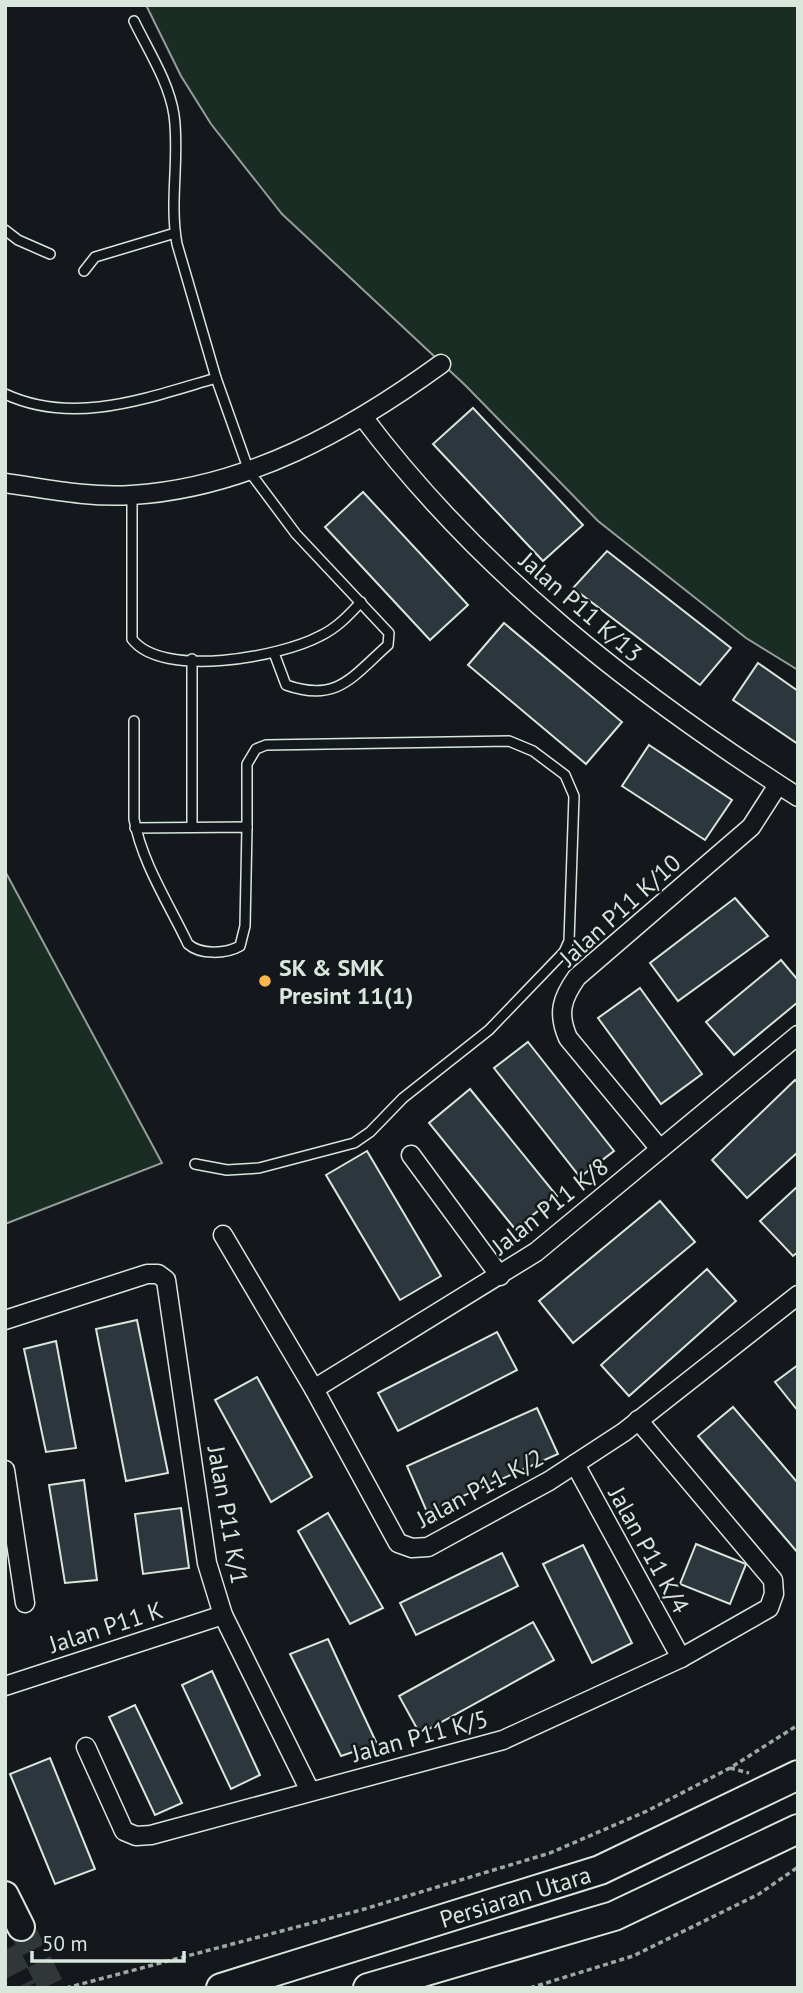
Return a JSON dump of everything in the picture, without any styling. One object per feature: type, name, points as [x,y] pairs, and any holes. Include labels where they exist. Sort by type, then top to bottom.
[{"type":"main road","name":"Persiaran Utara","points":[[221,1988],[600,1870],[798,1775]]},
{"type":"main road","name":"Persiaran Utara","points":[[369,1988],[614,1916],[798,1829]]},
{"type":"main road","points":[[5,1895],[21,1927]]},
{"type":"street","points":[[5,483],[71,493],[132,495],[185,487],[249,471],[295,453],[363,417],[441,364]]},
{"type":"street","name":"Jalan P11 K/13","points":[[363,417],[397,462],[526,596],[632,684],[718,747],[798,797]]},
{"type":"street","name":"Jalan P11 K/10","points":[[660,1149],[568,1038],[562,1024],[560,1008],[566,992],[578,977],[751,827],[767,806],[778,785]]},
{"type":"street","name":"Jalan P11 K/8","points":[[314,1389],[536,1252],[798,1035]]},
{"type":"street","points":[[411,1155],[500,1276]]},
{"type":"street","name":"Jalan P11 K/2","points":[[223,1235],[314,1389],[398,1543],[412,1548],[428,1547],[575,1464],[796,1301]]},
{"type":"street","name":"Jalan P11 K/1","points":[[5,1320],[147,1275],[158,1275],[166,1280],[207,1563],[223,1615],[310,1791]]},
{"type":"street","name":"Jalan P11 K/5","points":[[86,1747],[124,1831],[136,1836],[150,1835],[503,1740],[681,1658],[769,1608],[774,1594],[773,1580],[638,1420]]},
{"type":"street","name":"Jalan P11 K/4","points":[[575,1464],[681,1658]]},
{"type":"street","points":[[5,1470],[25,1603]]},
{"type":"street","name":"Jalan P11 K","points":[[5,1686],[223,1615]]},
{"type":"lane","points":[[134,21],[168,92],[174,115],[175,233],[216,378],[249,471],[296,534],[389,633],[390,639],[388,645],[349,681],[323,693],[286,685],[274,653]]},
{"type":"lane","points":[[5,230],[18,240],[50,254]]},
{"type":"lane","points":[[84,271],[95,257],[175,233]]},
{"type":"lane","points":[[5,394],[26,404],[69,408],[113,407],[216,378]]},
{"type":"lane","points":[[132,495],[132,639],[140,650],[152,656],[229,661],[274,653],[320,636],[344,621],[361,602]]},
{"type":"lane","points":[[192,659],[192,826]]},
{"type":"lane","points":[[134,721],[135,828],[144,853],[188,944],[194,950],[205,952],[234,950],[244,939],[247,764],[256,749],[266,745],[518,743],[565,775],[574,796],[572,925],[564,951],[489,1030],[403,1098],[362,1138],[326,1152],[259,1168],[226,1170],[195,1164]]},
{"type":"lane","points":[[135,828],[247,827]]},
{"type":"path","points":[[66,1988],[361,1910],[550,1853],[647,1811],[730,1768],[798,1725]]},
{"type":"path","points":[[530,1988],[633,1956],[759,1894],[798,1867]]},
{"type":"green space","points":[[146,5],[798,5],[798,670],[746,638],[598,521],[465,385],[282,214],[211,124],[181,76]]},
{"type":"green space","points":[[5,871],[162,1163],[5,1224]]},
{"type":"building","points":[[473,408],[583,525],[543,561],[433,444]]},
{"type":"building","points":[[363,492],[468,605],[430,640],[325,527]]},
{"type":"building","points":[[607,551],[731,648],[700,685],[573,588]]},
{"type":"building","points":[[504,623],[622,722],[586,764],[468,665]]},
{"type":"building","points":[[758,663],[798,691],[798,744],[733,700]]},
{"type":"building","points":[[649,745],[732,800],[705,840],[622,786]]},
{"type":"building","points":[[735,898],[768,936],[678,1001],[650,963]]},
{"type":"building","points":[[781,960],[798,980],[798,1002],[734,1055],[706,1022]]},
{"type":"building","points":[[640,988],[702,1074],[661,1104],[598,1018]]},
{"type":"building","points":[[528,1042],[614,1151],[580,1177],[494,1068]]},
{"type":"building","points":[[795,1080],[798,1083],[798,1152],[747,1198],[712,1160]]},
{"type":"building","points":[[470,1089],[557,1196],[515,1229],[429,1123]]},
{"type":"building","points":[[367,1151],[441,1276],[400,1300],[326,1175]]},
{"type":"building","points":[[798,1186],[798,1252],[793,1256],[760,1221]]},
{"type":"building","points":[[660,1201],[695,1242],[573,1343],[539,1301]]},
{"type":"building","points":[[707,1269],[736,1301],[629,1396],[601,1365]]},
{"type":"building","points":[[137,1320],[168,1473],[126,1481],[96,1329]]},
{"type":"building","points":[[497,1332],[517,1370],[398,1431],[378,1393]]},
{"type":"building","points":[[56,1341],[76,1448],[46,1452],[24,1349]]},
{"type":"building","points":[[798,1365],[798,1411],[775,1382]]},
{"type":"building","points":[[257,1377],[312,1477],[271,1502],[215,1400]]},
{"type":"building","points":[[733,1407],[798,1483],[798,1553],[698,1436]]},
{"type":"building","points":[[537,1408],[558,1454],[427,1512],[407,1466]]},
{"type":"building","points":[[84,1480],[97,1580],[65,1583],[49,1485]]},
{"type":"building","points":[[181,1508],[189,1568],[143,1574],[135,1514]]},
{"type":"building","points":[[328,1513],[383,1608],[350,1624],[298,1531]]},
{"type":"building","points":[[696,1544],[746,1564],[730,1604],[680,1584]]},
{"type":"building","points":[[583,1545],[632,1643],[592,1663],[543,1564]]},
{"type":"building","points":[[502,1553],[518,1586],[416,1635],[400,1603]]},
{"type":"building","points":[[533,1622],[554,1660],[420,1734],[399,1696]]},
{"type":"building","points":[[328,1639],[377,1744],[341,1756],[290,1654]]},
{"type":"building","points":[[212,1671],[260,1775],[231,1789],[182,1685]]},
{"type":"building","points":[[135,1705],[182,1803],[155,1815],[109,1717]]},
{"type":"building","points":[[50,1758],[95,1869],[55,1884],[10,1774]]},
{"type":"tunnel","points":[[21,1927],[52,1988]]},
{"type":"tunnel","points":[[5,1950],[25,1988]]},
{"type":"place","name":"SK & SMK Presint 11(1)","points":[[265,981]]}]
